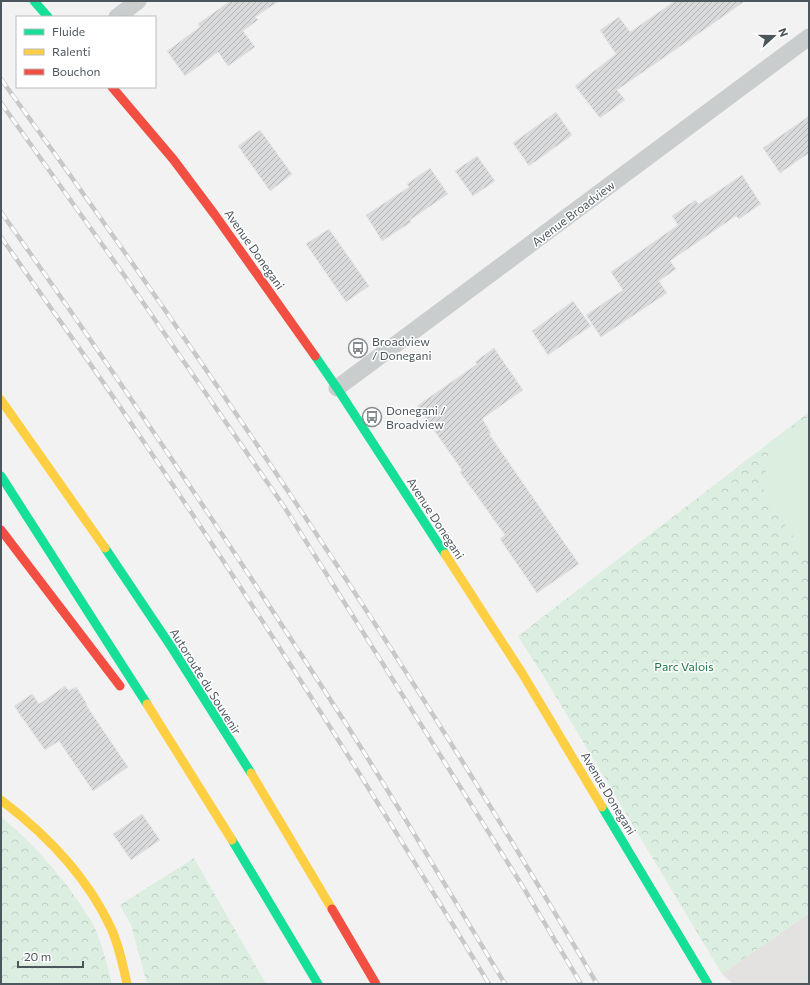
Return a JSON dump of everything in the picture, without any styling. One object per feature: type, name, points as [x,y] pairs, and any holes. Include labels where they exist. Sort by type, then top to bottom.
[{"type":"main road","points":[[34,1],[47,16]]},
{"type":"main road","name":"Avenue Donegani","points":[[113,88],[173,159],[211,208],[337,388],[522,673],[708,984]]},
{"type":"main road","name":"Autoroute du Souvenir","points":[[1,400],[114,563],[169,646],[267,800],[376,984]]},
{"type":"main road","points":[[1,476],[215,811],[318,984]]},
{"type":"main road","points":[[1,530],[124,692]]},
{"type":"main road","points":[[148,723],[215,811]]},
{"type":"main road","points":[[1,800],[16,811],[44,837],[66,861],[92,895],[103,912],[112,934],[127,984]]},
{"type":"street","points":[[117,16],[138,1]]},
{"type":"street","name":"Avenue Broadview","points":[[337,388],[809,37]]},
{"type":"shaded area","points":[[809,913],[809,984],[733,984],[722,974]]},
{"type":"green space","name":"Parc Valois","points":[[809,412],[809,913],[722,974],[549,685],[518,636]]},
{"type":"green space","points":[[809,416],[809,559],[763,494],[769,445]]},
{"type":"green space","points":[[1,817],[24,837],[46,860],[67,885],[84,910],[97,933],[112,984],[1,984]]},
{"type":"green space","points":[[194,858],[266,984],[147,984],[131,925],[120,905]]},
{"type":"building","points":[[230,1],[279,1],[255,17],[258,20],[243,31],[255,47],[228,66],[218,52],[185,76],[167,51],[200,27],[198,24]]},
{"type":"building","points":[[675,1],[745,1],[617,90],[625,100],[600,118],[575,86],[616,54],[600,30],[619,17],[630,32]]},
{"type":"building","points":[[556,112],[572,135],[529,166],[513,143]]},
{"type":"building","points":[[809,116],[809,153],[780,173],[763,148]]},
{"type":"building","points":[[260,130],[292,174],[270,191],[238,146]]},
{"type":"building","points":[[477,156],[495,181],[473,196],[455,171]]},
{"type":"building","points":[[430,168],[448,194],[410,220],[411,222],[382,241],[366,215],[409,187],[407,184]]},
{"type":"building","points":[[742,175],[761,204],[739,219],[736,216],[670,261],[676,269],[659,281],[667,293],[601,337],[586,315],[623,290],[611,272],[678,225],[672,216],[695,200],[699,204]]},
{"type":"building","points":[[329,229],[369,286],[346,302],[306,244]]},
{"type":"building","points":[[573,301],[591,326],[548,355],[532,331]]},
{"type":"building","points":[[494,348],[523,390],[482,419],[491,433],[489,434],[579,564],[537,593],[500,539],[505,535],[460,472],[462,470],[417,406],[477,364],[475,362]]},
{"type":"building","points":[[65,686],[69,691],[76,687],[87,704],[86,705],[128,767],[93,791],[59,741],[45,750],[14,706],[32,694],[39,704]]},
{"type":"building","points":[[142,814],[160,840],[131,860],[113,834]]},
{"type":"railway","points":[[1,79],[158,300],[310,524],[456,752],[528,868],[597,984]]},
{"type":"railway","points":[[1,103],[124,275],[285,508],[523,887],[581,984]]},
{"type":"railway","points":[[1,212],[134,403],[306,662],[388,791],[505,984]]},
{"type":"railway","points":[[1,237],[120,407],[228,568],[404,845],[489,984]]},
{"type":"traffic: fast","points":[[34,1],[47,16]]},
{"type":"traffic: fast","points":[[315,356],[445,554]]},
{"type":"traffic: fast","points":[[1,476],[147,704]]},
{"type":"traffic: fast","points":[[105,548],[172,648],[251,773]]},
{"type":"traffic: fast","points":[[602,807],[708,984]]},
{"type":"traffic: fast","points":[[232,840],[318,984]]},
{"type":"traffic: slow","points":[[1,400],[105,548]]},
{"type":"traffic: slow","points":[[445,554],[522,673],[602,807]]},
{"type":"traffic: slow","points":[[147,704],[232,840]]},
{"type":"traffic: slow","points":[[251,773],[332,909]]},
{"type":"traffic: slow","points":[[1,800],[34,827],[64,857],[90,891],[114,935],[127,984]]},
{"type":"traffic: jam","points":[[113,88],[173,159],[215,215],[315,356]]},
{"type":"traffic: jam","points":[[1,530],[120,686]]},
{"type":"traffic: jam","points":[[332,909],[376,984]]},
{"type":"place","name":"Broadview / Donegani","points":[[358,348]]},
{"type":"place","name":"Donegani / Broadview","points":[[372,417]]}]
